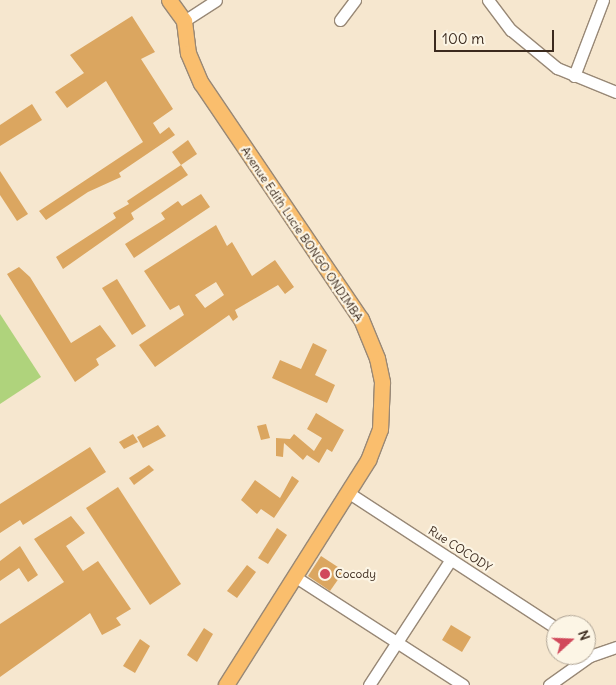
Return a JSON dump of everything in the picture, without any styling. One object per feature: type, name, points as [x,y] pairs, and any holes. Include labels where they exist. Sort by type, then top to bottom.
[{"type":"main road","points":[[169,0],[184,21]]},
{"type":"main road","name":"Avenue Edith Lucie BONGO ONDIMBA","points":[[184,21],[188,53],[201,83],[361,319],[377,358],[382,382],[380,429],[368,460],[226,685]]},
{"type":"street","points":[[184,21],[216,0]]},
{"type":"street","points":[[340,20],[355,0]]},
{"type":"street","points":[[488,0],[526,45],[557,68],[616,92]]},
{"type":"street","points":[[574,76],[603,0]]},
{"type":"street","name":"Rue COCODY","points":[[349,492],[546,622]]},
{"type":"street","points":[[369,685],[451,560]]},
{"type":"street","points":[[294,576],[463,685]]},
{"type":"street","points":[[596,651],[616,647]]},
{"type":"street","points":[[549,685],[573,665]]},
{"type":"green space","points":[[0,314],[41,377],[0,404]]},
{"type":"building","points":[[132,16],[155,52],[141,59],[173,109],[153,123],[160,134],[169,127],[175,135],[119,173],[121,177],[88,192],[46,220],[39,211],[143,142],[106,81],[67,108],[55,92],[84,73],[70,55]]},
{"type":"building","points":[[32,104],[42,120],[0,146],[0,125]]},
{"type":"building","points":[[188,140],[197,154],[181,165],[172,152]]},
{"type":"building","points":[[181,165],[188,175],[131,213],[134,219],[63,269],[56,257],[116,218],[113,213],[129,204],[127,201]]},
{"type":"building","points":[[0,171],[28,214],[17,221],[0,195]]},
{"type":"building","points":[[201,194],[210,207],[134,258],[125,244],[165,219],[161,213],[178,201],[182,206]]},
{"type":"building","points":[[216,225],[227,246],[232,242],[252,276],[275,260],[294,287],[285,294],[278,285],[235,310],[238,317],[233,321],[229,315],[155,367],[139,345],[184,315],[179,305],[170,310],[144,271]],"holes":[[[216,282],[224,295],[205,308],[195,295]]]},
{"type":"building","points":[[19,267],[30,277],[71,343],[100,325],[116,346],[96,359],[99,365],[75,382],[7,274]]},
{"type":"building","points":[[117,279],[146,326],[132,335],[102,288]]},
{"type":"building","points":[[313,343],[327,350],[315,375],[335,385],[327,403],[272,378],[280,360],[301,369]]},
{"type":"building","points":[[316,413],[344,430],[332,452],[327,449],[319,463],[307,455],[303,460],[284,443],[283,457],[276,456],[276,438],[290,439],[294,434],[314,451],[322,438],[307,429]]},
{"type":"building","points":[[266,424],[270,438],[261,440],[257,426]]},
{"type":"building","points":[[158,425],[166,436],[143,448],[137,437]]},
{"type":"building","points":[[133,434],[138,442],[124,449],[119,442]]},
{"type":"building","points":[[90,447],[106,472],[23,525],[20,520],[0,533],[0,504]]},
{"type":"building","points":[[149,465],[154,470],[134,485],[129,478]]},
{"type":"building","points":[[292,476],[299,481],[274,518],[261,509],[257,514],[241,500],[255,480],[280,498]]},
{"type":"building","points":[[118,487],[181,584],[150,605],[86,508]]},
{"type":"building","points":[[71,516],[85,533],[66,546],[83,571],[98,561],[131,609],[116,618],[121,625],[102,635],[90,613],[0,677],[0,624],[64,582],[34,539]]},
{"type":"building","points":[[277,528],[287,535],[268,564],[258,558]]},
{"type":"building","points":[[20,546],[38,575],[28,582],[19,568],[0,581],[0,561]]},
{"type":"building","name":"Cocody","points":[[321,556],[344,571],[330,591],[308,576]]},
{"type":"building","points":[[247,565],[256,572],[237,598],[227,591]]},
{"type":"building","points":[[451,625],[471,637],[462,652],[442,640]]},
{"type":"building","points":[[204,628],[213,634],[197,662],[187,655]]},
{"type":"building","points":[[140,639],[150,646],[135,673],[123,666]]},
{"type":"place","name":"Cocody","points":[[325,574]]}]
